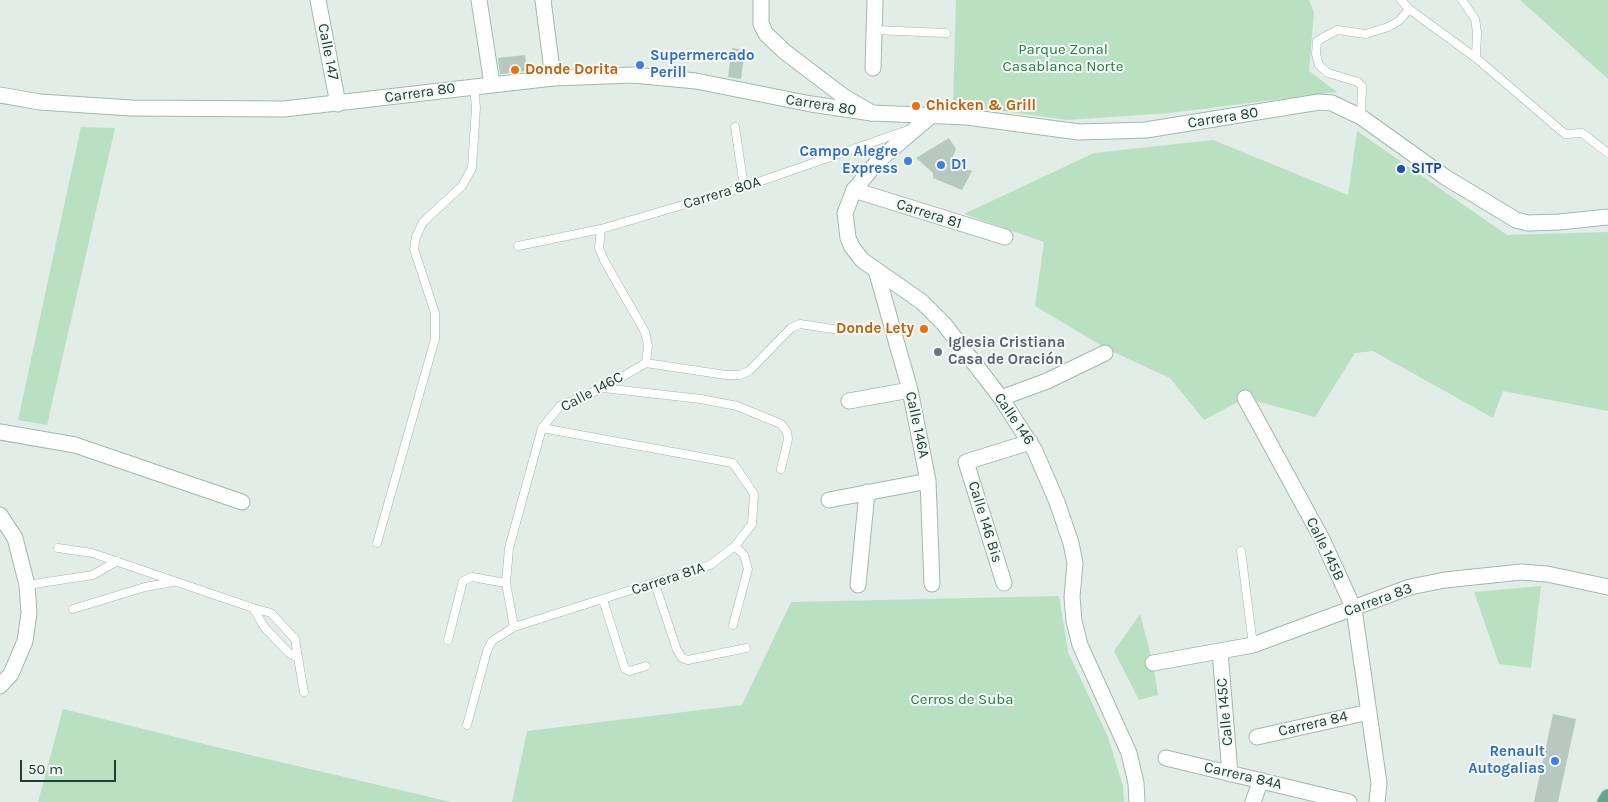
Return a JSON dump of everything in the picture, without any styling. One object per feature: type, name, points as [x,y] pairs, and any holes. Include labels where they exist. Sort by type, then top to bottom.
[{"type":"main road","points":[[1605,802],[1608,797]]},
{"type":"street","name":"Calle 147","points":[[318,0],[338,104]]},
{"type":"street","points":[[479,0],[492,84]]},
{"type":"street","points":[[543,0],[553,78]]},
{"type":"street","points":[[761,0],[761,24],[766,34],[784,52],[843,96],[872,113]]},
{"type":"street","points":[[874,0],[874,68]]},
{"type":"street","name":"Carrera 80","points":[[0,95],[40,102],[131,108],[284,110],[553,78],[595,75],[663,76],[872,113],[933,114],[1079,132],[1146,130],[1320,102],[1332,103],[1361,117],[1445,178],[1516,220],[1559,222],[1608,217]]},
{"type":"street","name":"Calle 146","points":[[933,114],[879,160],[854,190],[845,213],[848,238],[852,248],[862,260],[922,302],[944,324],[1000,398],[1030,442],[1057,502],[1071,543],[1074,563],[1073,613],[1078,637],[1090,670],[1129,753],[1136,783],[1137,802]]},
{"type":"street","name":"Carrera 81","points":[[854,190],[1005,238]]},
{"type":"street","name":"Calle 146A","points":[[876,270],[910,390],[928,481],[932,584]]},
{"type":"street","points":[[1000,398],[1046,381],[1105,353]]},
{"type":"street","points":[[849,401],[910,390]]},
{"type":"street","name":"Calle 145B","points":[[1245,398],[1322,539],[1354,609],[1379,783],[1377,802]]},
{"type":"street","points":[[0,432],[75,445],[242,502]]},
{"type":"street","name":"Calle 146 Bis","points":[[1004,583],[966,462],[1030,442]]},
{"type":"street","points":[[829,500],[928,481]]},
{"type":"street","points":[[858,585],[868,492]]},
{"type":"street","points":[[0,515],[16,538],[27,585],[29,613],[25,641],[11,674],[0,686]]},
{"type":"street","name":"Carrera 83","points":[[1153,663],[1253,645],[1354,609],[1410,586],[1461,577],[1521,572],[1547,574],[1608,587]]},
{"type":"street","name":"Calle 145C","points":[[1220,651],[1230,774]]},
{"type":"street","name":"Carrera 84","points":[[1257,737],[1369,712]]},
{"type":"street","name":"Carrera 84A","points":[[1166,758],[1262,780],[1317,799],[1349,802]]},
{"type":"street","points":[[1253,802],[1262,780]]},
{"type":"lane","points":[[1401,0],[1409,9],[1476,58],[1565,134],[1582,133],[1608,153]]},
{"type":"lane","points":[[1462,0],[1475,18],[1477,32],[1476,58]]},
{"type":"lane","points":[[1361,117],[1362,86],[1358,82],[1328,73],[1319,65],[1316,54],[1317,41],[1337,30],[1366,34],[1388,27],[1399,21],[1409,9]]},
{"type":"lane","points":[[874,30],[946,33]]},
{"type":"lane","points":[[377,543],[435,339],[435,313],[414,249],[416,237],[423,222],[462,186],[472,168],[476,108],[474,86]]},
{"type":"lane","name":"Carrera 80A","points":[[518,246],[602,229],[744,187],[921,125]]},
{"type":"lane","points":[[735,127],[744,187]]},
{"type":"lane","points":[[602,229],[599,238],[602,255],[645,332],[648,346],[646,363],[726,375],[740,375],[748,371],[791,328],[800,324],[840,330]]},
{"type":"lane","name":"Calle 146C","points":[[514,628],[506,583],[509,548],[542,428],[560,406],[603,388],[646,363]]},
{"type":"lane","points":[[603,388],[701,399],[737,406],[780,424],[787,432],[788,439],[781,468]]},
{"type":"lane","name":"Carrera 81A","points":[[467,725],[487,651],[492,641],[514,628],[710,565],[735,546],[752,524],[754,494],[733,463],[542,428]]},
{"type":"lane","points":[[733,626],[748,569],[744,555],[735,546]]},
{"type":"lane","points":[[58,548],[92,553],[271,613],[294,639],[304,692]]},
{"type":"lane","points":[[1241,551],[1253,645]]},
{"type":"lane","points":[[27,585],[93,575],[117,561]]},
{"type":"lane","points":[[448,640],[463,581],[472,577],[506,583]]},
{"type":"lane","points":[[73,609],[145,587],[175,582]]},
{"type":"lane","points":[[655,584],[677,650],[682,658],[688,660],[746,648]]},
{"type":"lane","points":[[603,600],[625,669],[630,670],[646,666]]},
{"type":"lane","points":[[253,608],[265,628],[289,653],[298,658]]},
{"type":"green space","name":"Parque Zonal Casablanca Norte","points":[[956,0],[1309,0],[1314,12],[1309,71],[1337,92],[1170,113],[1067,120],[953,104]]},
{"type":"green space","points":[[1520,0],[1608,0],[1608,79]]},
{"type":"green space","points":[[81,127],[115,128],[47,425],[18,420]]},
{"type":"green space","points":[[1357,131],[1507,235],[1608,232],[1608,411],[1503,391],[1493,418],[1373,351],[1355,353],[1315,417],[1245,398],[1204,420],[1170,378],[1109,350],[1035,306],[1044,242],[964,214],[1094,153],[1213,140],[1348,195]]},
{"type":"green space","points":[[1541,586],[1531,668],[1499,664],[1474,592]]},
{"type":"green space","name":"Cerros de Suba","points":[[1059,596],[1068,652],[1108,737],[1123,786],[1124,802],[512,802],[527,731],[742,705],[791,602]]},
{"type":"green space","points":[[1140,614],[1153,663],[1158,695],[1139,700],[1114,651]]},
{"type":"green space","points":[[63,709],[212,746],[451,802],[38,802]]},
{"type":"building","points":[[732,48],[745,50],[741,79],[728,77]]},
{"type":"building","points":[[525,55],[527,71],[500,74],[498,58]]},
{"type":"building","name":"D1","points":[[949,138],[956,149],[952,159],[959,163],[958,167],[972,171],[962,190],[933,178],[933,173],[916,158]]},
{"type":"building","name":"Renault Autogalias","points":[[1553,714],[1576,719],[1558,802],[1534,802]]},
{"type":"place","name":"Supermercado Perill","points":[[640,65]]},
{"type":"place","name":"Donde Dorita","points":[[515,70]]},
{"type":"place","name":"Chicken & Grill","points":[[916,106]]},
{"type":"place","name":"Campo Alegre Express","points":[[908,161]]},
{"type":"place","name":"D1","points":[[941,165]]},
{"type":"place","name":"SITP","points":[[1401,169]]},
{"type":"place","name":"Donde Lety","points":[[924,329]]},
{"type":"place","name":"Iglesia Cristiana Casa de Oración","points":[[938,352]]},
{"type":"place","name":"Renault Autogalias","points":[[1555,761]]}]
